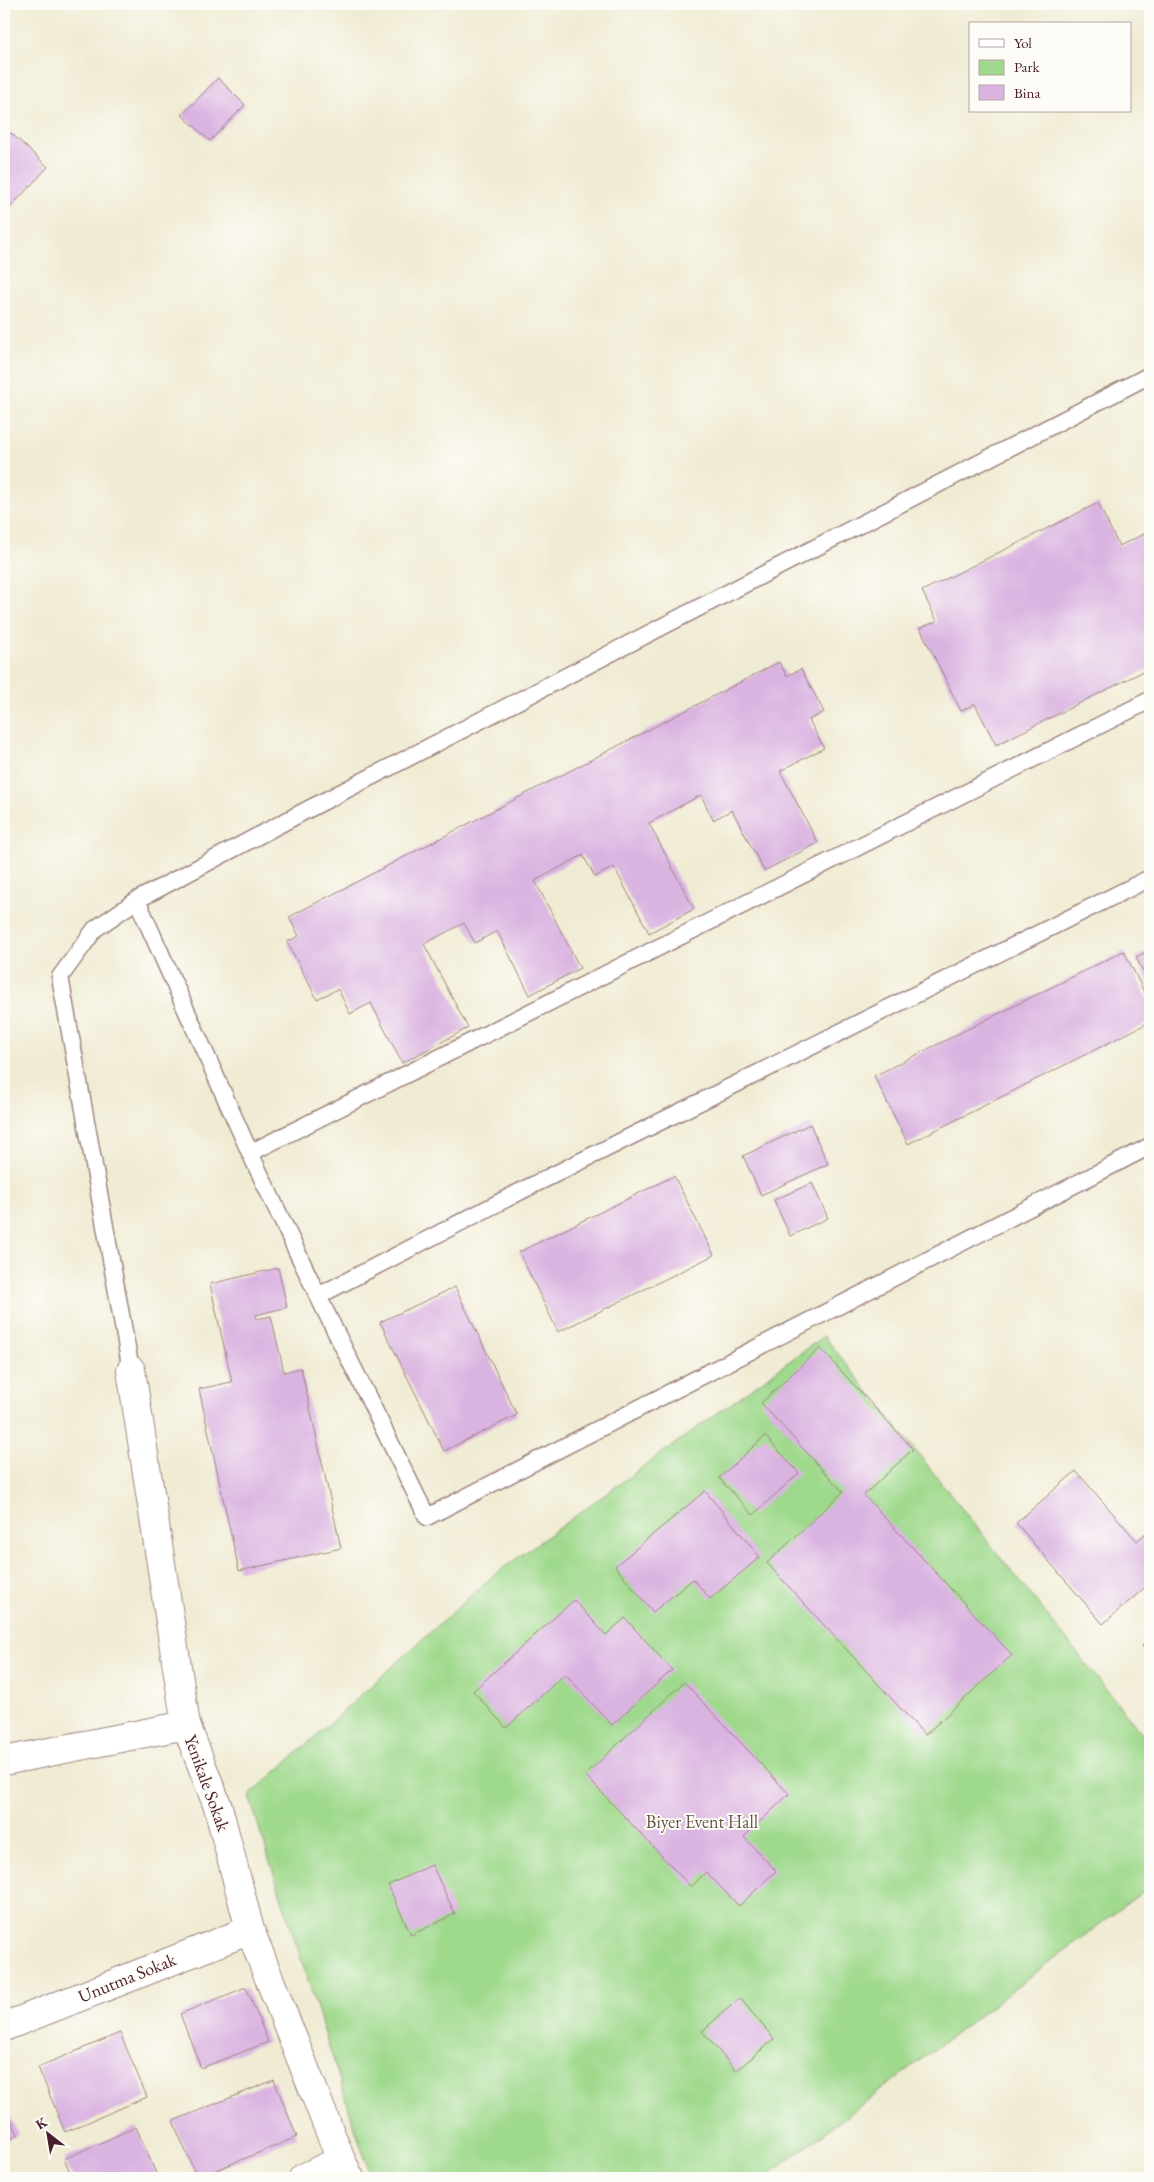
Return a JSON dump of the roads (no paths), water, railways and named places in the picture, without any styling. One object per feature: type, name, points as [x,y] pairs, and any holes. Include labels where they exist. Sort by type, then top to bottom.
[{"type":"street","name":"Yenikale Sokak","points":[[131,1370],[186,1725],[218,1807],[250,1930],[346,2169]]},
{"type":"street","points":[[4,1761],[186,1725]]},
{"type":"street","name":"Unutma Sokak","points":[[4,2027],[250,1930]]},
{"type":"street","points":[[304,2178],[346,2169]]},
{"type":"lane","points":[[131,1370],[60,977],[95,929],[137,900],[312,807],[1150,375]]},
{"type":"lane","points":[[250,1153],[1150,700]]},
{"type":"lane","points":[[318,1296],[534,1184],[1150,878]]},
{"type":"lane","points":[[137,900],[250,1153],[318,1296],[427,1516],[1150,1146]]},
{"type":"park label","name":"Biyer Event Hall","points":[[702,1822]]}]
